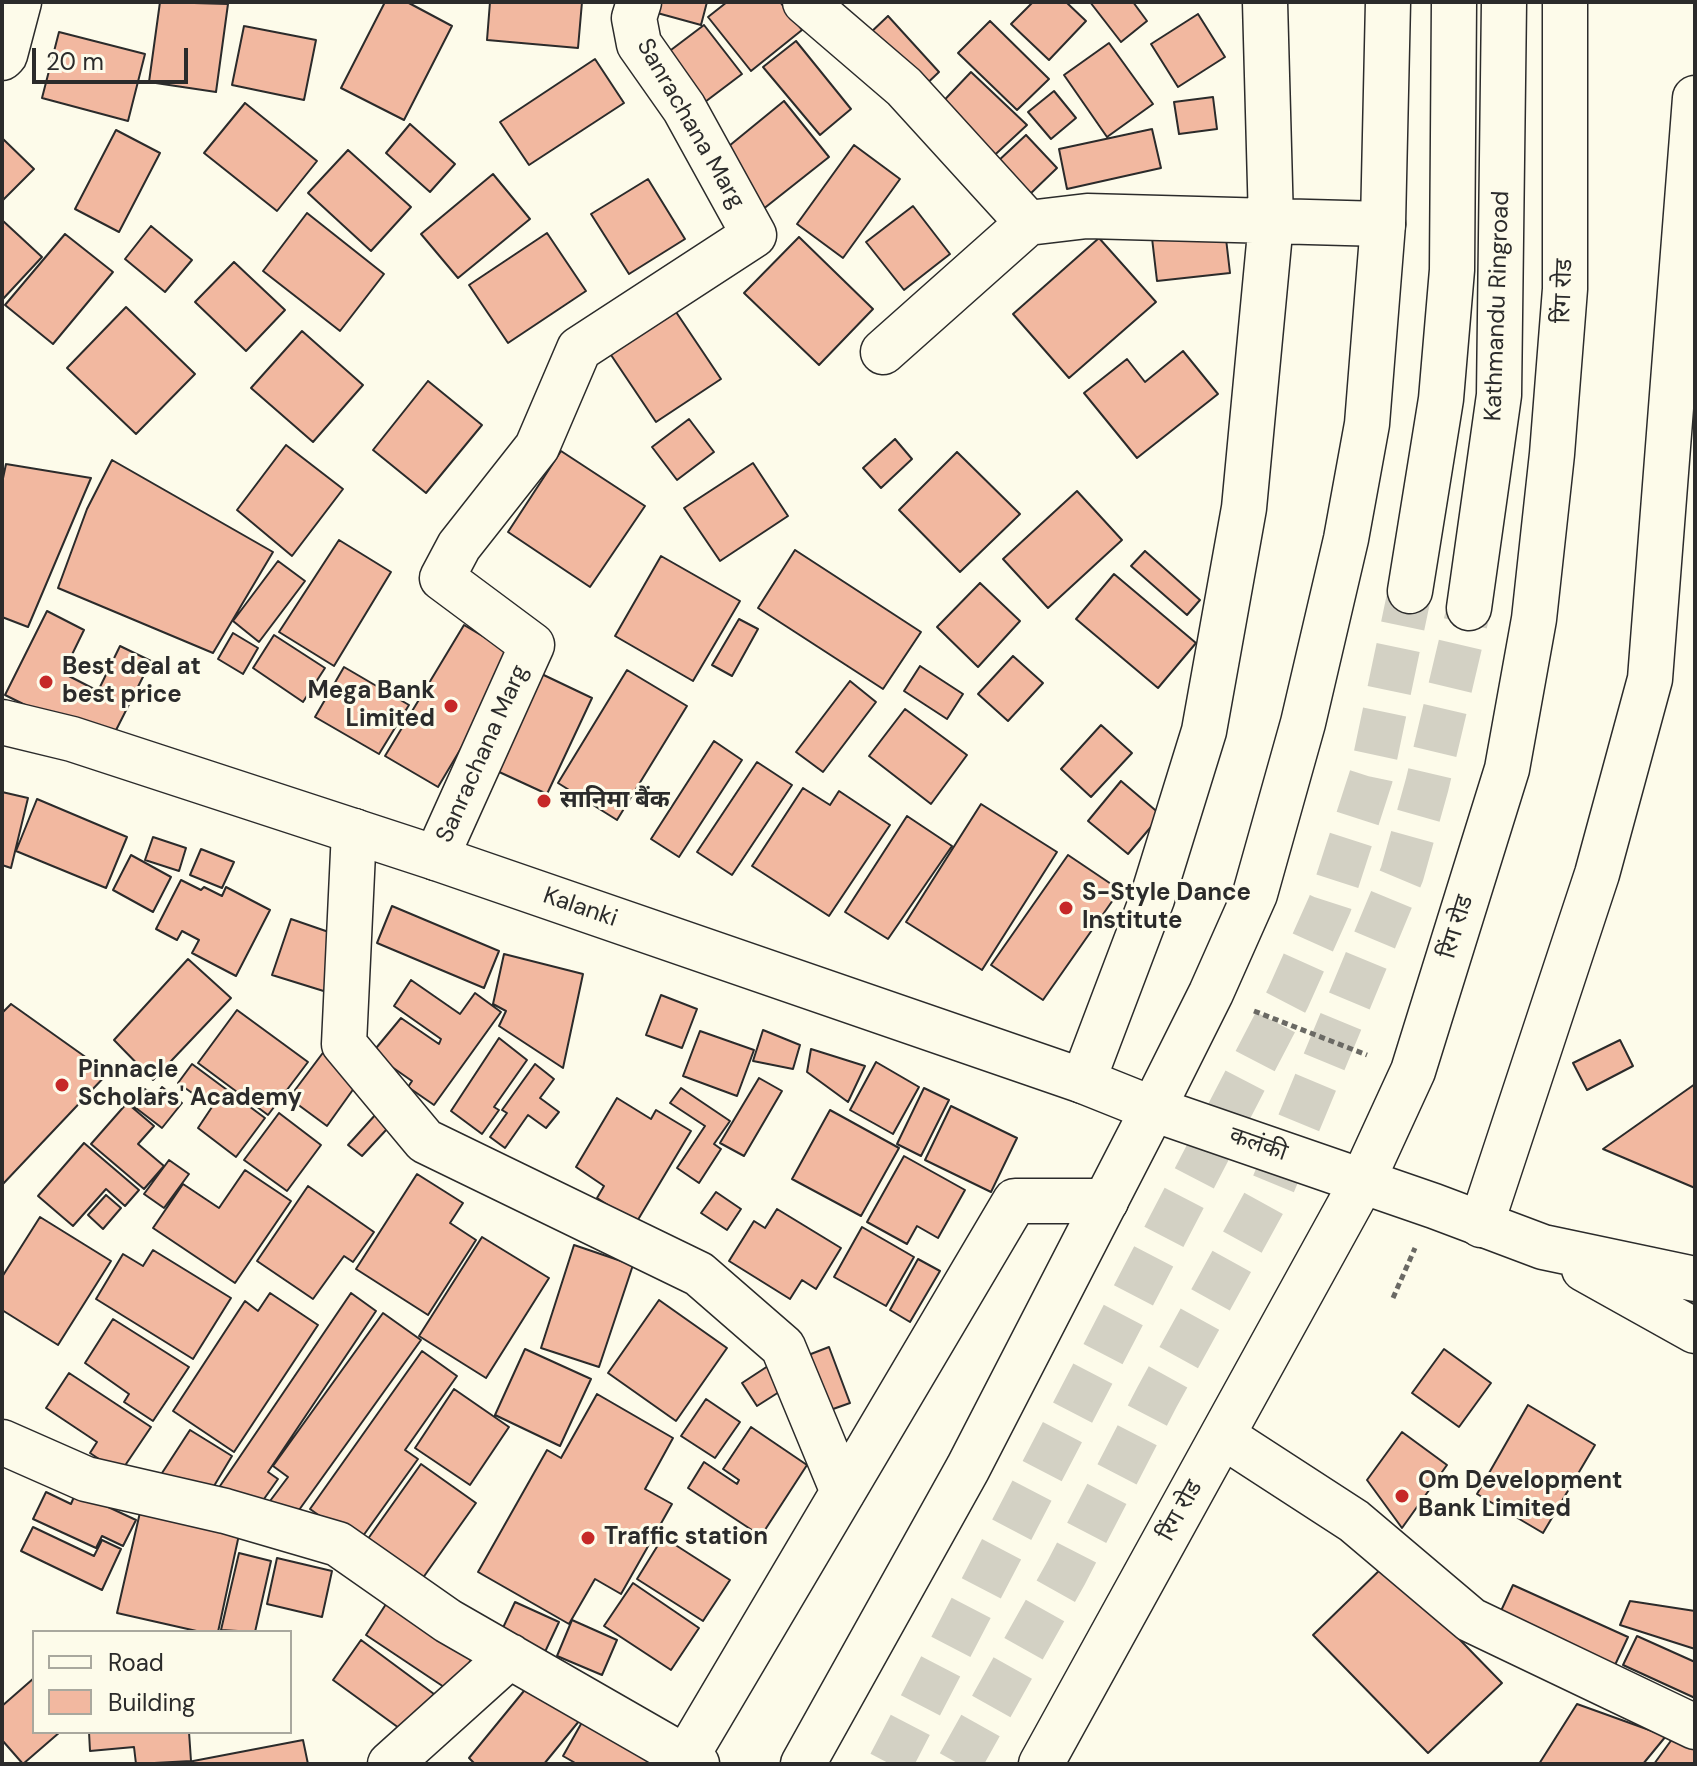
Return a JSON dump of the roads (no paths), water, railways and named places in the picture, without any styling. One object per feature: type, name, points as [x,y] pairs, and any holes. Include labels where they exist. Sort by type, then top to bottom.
[{"type":"main road","points":[[2,58],[19,2]]},
{"type":"main road","name":"Sanrachana Marg","points":[[436,858],[532,645],[442,578],[459,546],[537,447],[579,349],[754,235],[684,108],[639,44],[634,18],[639,2]]},
{"type":"main road","points":[[805,2],[904,87],[1028,223]]},
{"type":"main road","points":[[1083,1081],[1152,899],[1204,731],[1244,508],[1271,222],[1265,2]]},
{"type":"main road","points":[[803,1764],[968,1468],[1211,993],[1255,894],[1303,723],[1346,539],[1367,424],[1383,224],[1388,2]]},
{"type":"main road","name":"Kathmandu Ringroad","points":[[1410,591],[1441,399],[1452,270],[1454,2]]},
{"type":"main road","name":"Kathmandu Ringroad","points":[[1469,608],[1499,395],[1504,2]]},
{"type":"main road","name":"रिंग रोड","points":[[1041,1764],[1362,1182],[1413,1071],[1507,769],[1534,619],[1552,454],[1565,289],[1565,2]]},
{"type":"main road","points":[[1481,1225],[1597,874],[1650,679],[1695,98]]},
{"type":"main road","points":[[883,352],[1028,223],[1087,216],[1383,224]]},
{"type":"main road","name":"Kalanki","points":[[2,722],[72,739],[436,858],[1083,1081],[1153,1109]]},
{"type":"main road","points":[[354,831],[344,1044],[425,1141],[699,1274],[783,1347],[843,1492]]},
{"type":"main road","name":"कलंकी","points":[[1153,1109],[1543,1247]]},
{"type":"main road","points":[[2,1442],[86,1479],[225,1511],[338,1544],[448,1621],[688,1762],[1015,1201],[1106,1201]]},
{"type":"main road","points":[[1543,1247],[1695,1279]]},
{"type":"main road","points":[[1543,1247],[1695,1331]]},
{"type":"main road","points":[[1223,1436],[1354,1521],[1471,1620],[1695,1727]]},
{"type":"main road","points":[[390,1764],[510,1656]]},
{"type":"tunnel","points":[[890,1764],[1288,998],[1330,904],[1371,777],[1410,591]]},
{"type":"tunnel","points":[[959,1764],[1066,1573],[1157,1397],[1271,1190],[1402,874],[1427,785],[1469,608]]},
{"type":"place","name":"Best deal at best price","points":[[46,682]]},
{"type":"place","name":"Mega Bank Limited","points":[[451,706]]},
{"type":"place","name":"सानिमा बैंक","points":[[544,801]]},
{"type":"place","name":"S-Style Dance Institute","points":[[1066,908]]},
{"type":"place","name":"Pinnacle Scholars' Academy","points":[[62,1085]]},
{"type":"place","name":"Om Development Bank Limited","points":[[1402,1496]]},
{"type":"place","name":"Traffic station","points":[[588,1538]]}]
